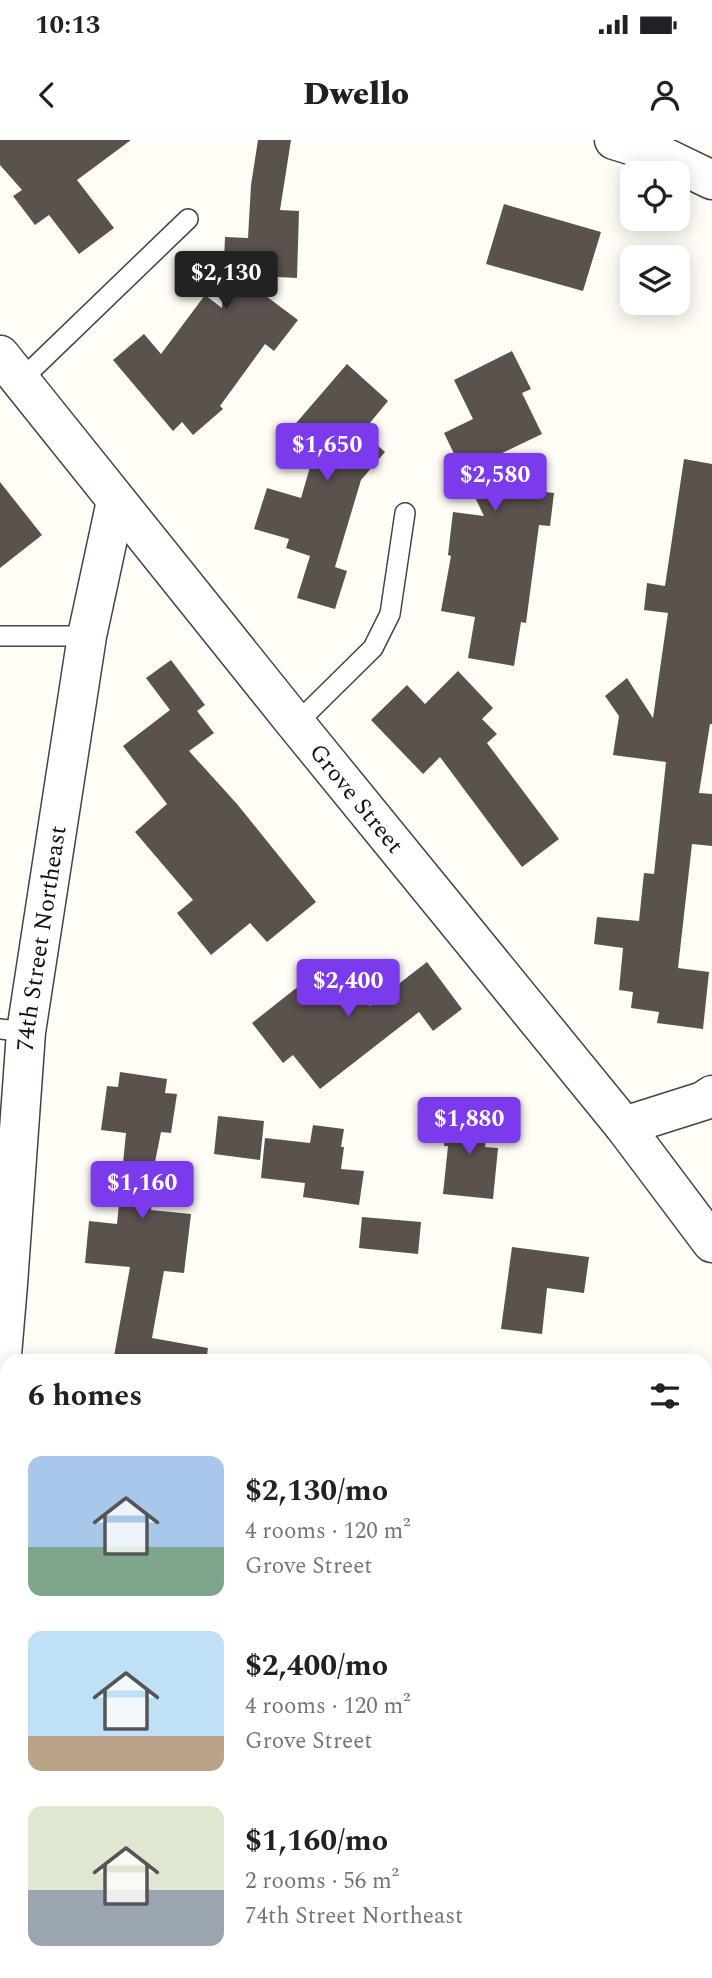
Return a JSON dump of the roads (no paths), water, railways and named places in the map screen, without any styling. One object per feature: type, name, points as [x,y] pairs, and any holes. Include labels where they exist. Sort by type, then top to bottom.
[{"type":"street","points":[[614,140],[656,153],[712,180]]},
{"type":"street","name":"Grove Street","points":[[10,368],[624,1126],[712,1243]]},
{"type":"street","name":"74th Street Northeast","points":[[3,1354],[6,1321],[13,1031],[87,636],[116,501]]},
{"type":"street","points":[[624,1126],[703,1101],[712,1095]]},
{"type":"lane","points":[[10,368],[188,219]]},
{"type":"lane","points":[[296,724],[373,648],[390,614],[405,513]]},
{"type":"lane","points":[[0,636],[87,636]]}]
